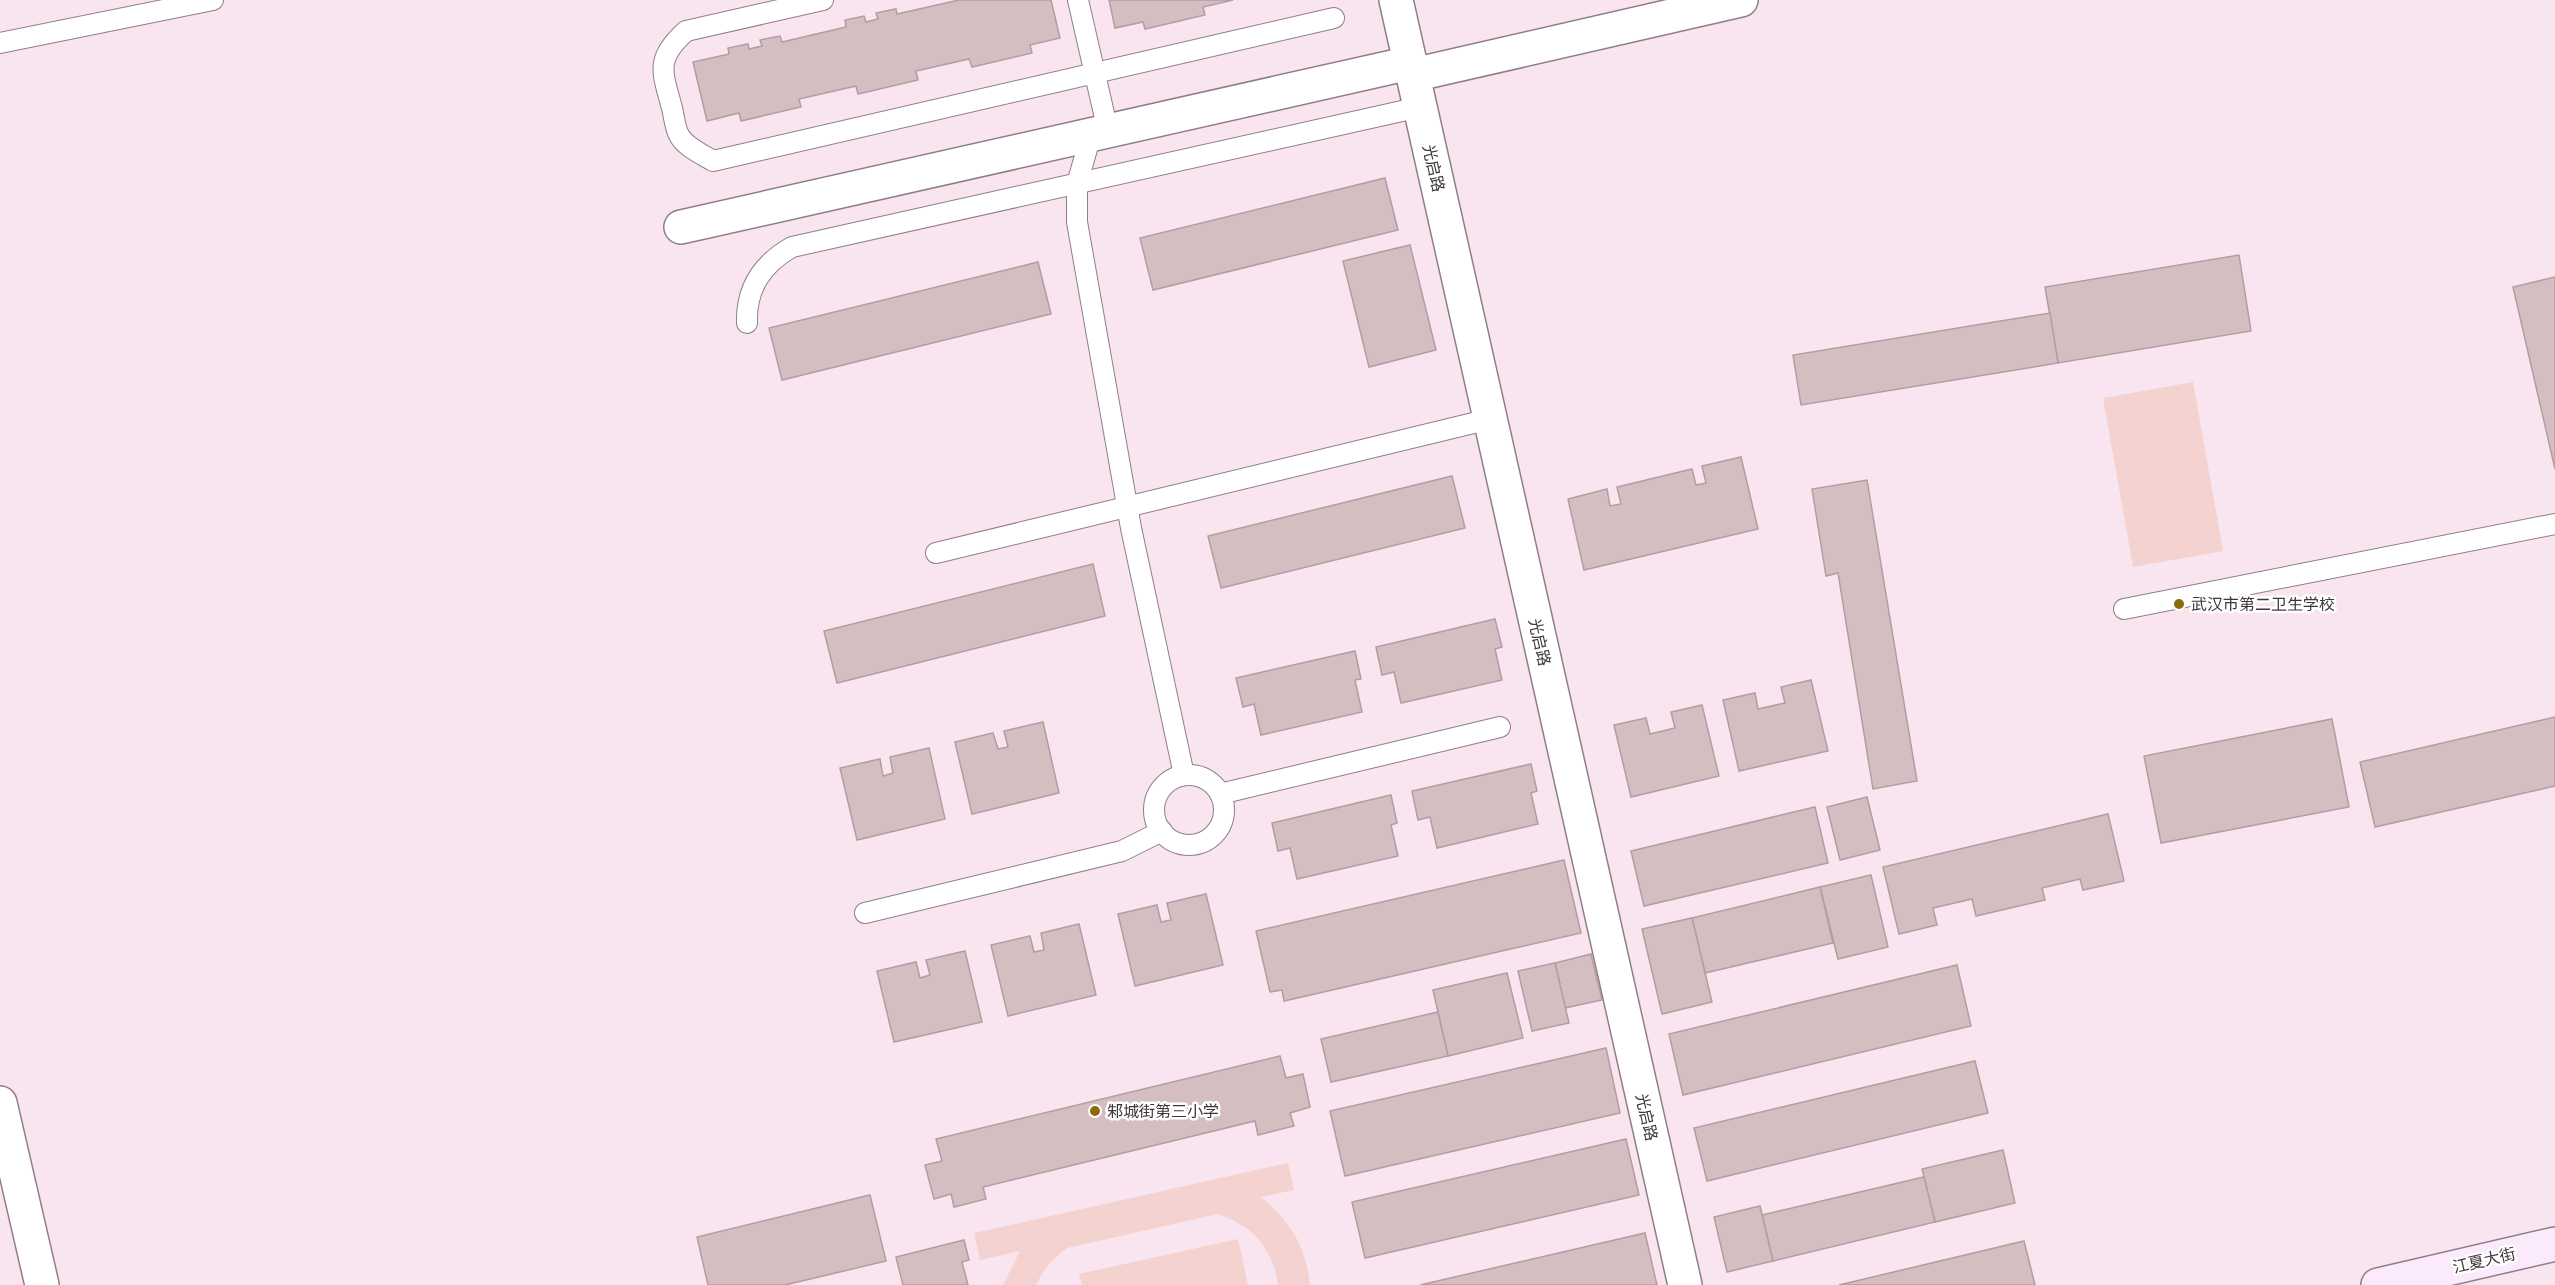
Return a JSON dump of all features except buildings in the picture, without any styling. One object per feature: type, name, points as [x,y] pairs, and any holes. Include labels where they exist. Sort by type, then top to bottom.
[{"type":"street","name":"光启路","points":[[1396,0],[1685,1285]]},
{"type":"street","points":[[681,227],[1100,133],[1741,0]]},
{"type":"street","points":[[0,1104],[42,1285]]},
{"type":"street","name":"江夏大街","points":[[2378,1285],[2555,1244]]},
{"type":"lane","points":[[0,43],[213,0]]},
{"type":"lane","points":[[823,0],[770,6],[686,31],[670,48],[662,70],[679,136],[713,161],[1334,18]]},
{"type":"lane","points":[[1078,0],[1095,72],[1100,133],[1077,184],[1077,222],[1127,506],[1184,775]]},
{"type":"lane","points":[[747,323],[748,300],[757,279],[766,266],[792,247],[1420,107]]},
{"type":"lane","points":[[936,553],[1490,419]]},
{"type":"lane","points":[[2124,609],[2555,524]]},
{"type":"lane","points":[[1220,794],[1500,727]]},
{"type":"lane","points":[[1184,775],[1208,780],[1224,802],[1224,816],[1219,830],[1209,840],[1195,845],[1180,845],[1167,838],[1154,813],[1156,798],[1163,787],[1172,779],[1184,775]]},
{"type":"lane","points":[[865,913],[1122,851],[1162,831]]},
{"type":"shaded area","points":[[2193,382],[2223,551],[2133,567],[2103,398]]},
{"type":"shaded area","points":[[1288,1163],[1294,1190],[1261,1197],[1289,1225],[1301,1247],[1310,1285],[1278,1285],[1271,1260],[1259,1240],[1241,1225],[1218,1214],[1067,1248],[1049,1264],[1036,1285],[1003,1285],[1020,1251],[980,1260],[974,1233]]},
{"type":"shaded area","points":[[1238,1239],[1248,1285],[1082,1285],[1079,1274]]},
{"type":"place","name":"武汉市第二卫生学校","points":[[2179,604]]},
{"type":"place","name":"邾城街第三小学","points":[[1095,1111]]}]
